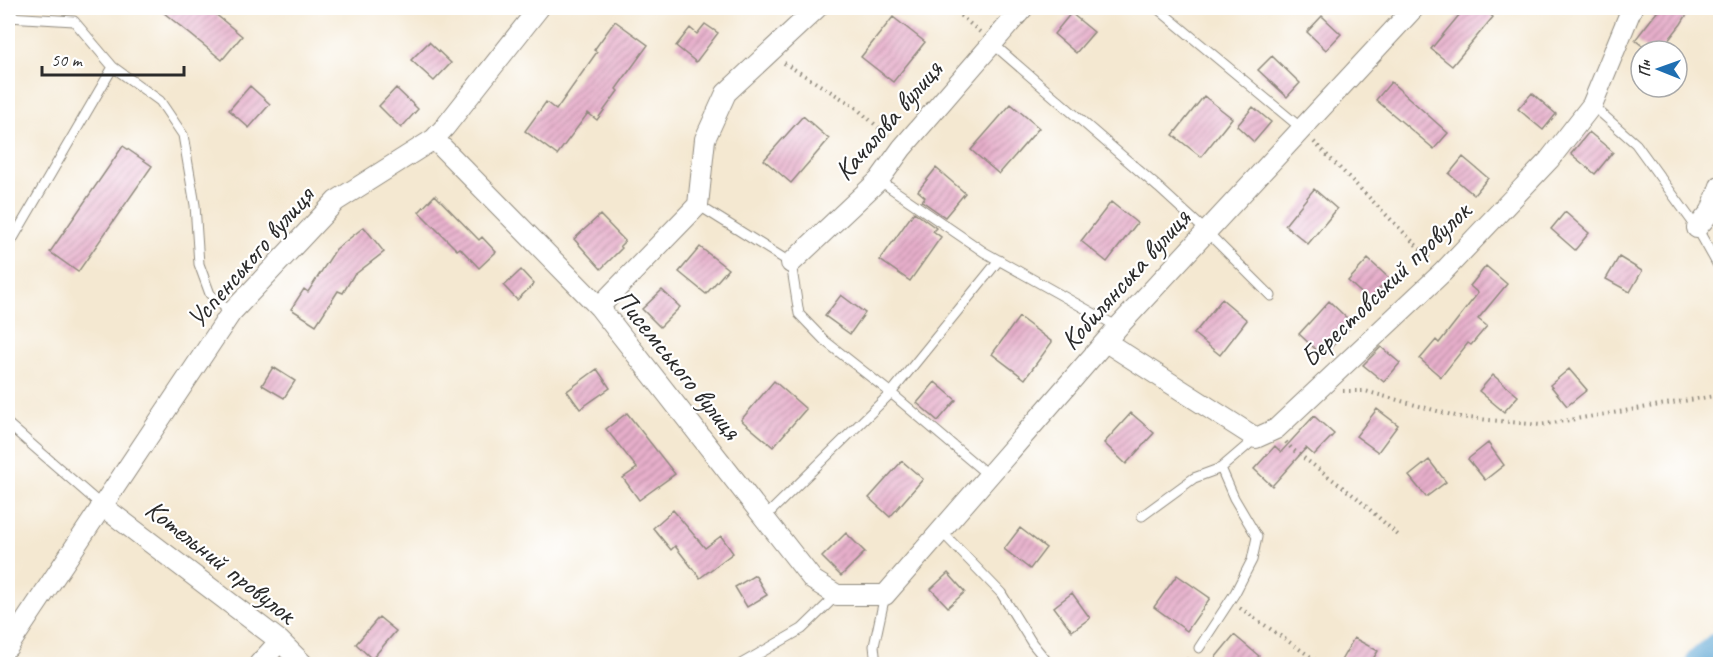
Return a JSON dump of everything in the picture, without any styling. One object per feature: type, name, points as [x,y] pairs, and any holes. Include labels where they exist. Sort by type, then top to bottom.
[{"type":"street","name":"Успенського вулиця","points":[[8,647],[231,313],[336,201],[434,139],[539,8]]},
{"type":"street","points":[[599,307],[698,205],[705,139],[726,93],[817,8]]},
{"type":"street","name":"Качалова вулиця","points":[[791,263],[879,180],[902,148],[1023,8]]},
{"type":"street","name":"Кобилянська вулиця","points":[[885,595],[1112,335],[1414,8]]},
{"type":"street","name":"Берестовський провулок","points":[[1256,438],[1276,429],[1443,272],[1549,160],[1592,105],[1632,8]]},
{"type":"street","name":"Писемського вулиця","points":[[434,139],[599,307],[813,580],[837,595]]},
{"type":"street","points":[[1697,228],[1711,211],[1720,186]]},
{"type":"street","points":[[1112,335],[1256,438]]},
{"type":"street","name":"Котельний провулок","points":[[101,505],[280,641],[303,664]]},
{"type":"street","points":[[837,595],[885,595]]},
{"type":"street","points":[[259,664],[280,641]]},
{"type":"lane","points":[[1157,8],[1301,128]]},
{"type":"lane","points":[[8,17],[74,21],[113,67],[160,101],[183,135],[195,205],[199,264],[210,294],[231,313]]},
{"type":"lane","points":[[992,43],[1207,232],[1271,296]]},
{"type":"lane","points":[[8,247],[113,67]]},
{"type":"lane","points":[[1592,105],[1636,144],[1697,228],[1720,269]]},
{"type":"lane","points":[[879,180],[1112,335]]},
{"type":"lane","points":[[698,205],[791,263],[800,314],[825,341],[988,475]]},
{"type":"lane","points":[[764,518],[891,393],[999,260]]},
{"type":"lane","points":[[8,424],[101,505]]},
{"type":"lane","points":[[1142,516],[1194,478],[1221,468],[1256,438]]},
{"type":"lane","points":[[1199,648],[1230,601],[1252,560],[1257,537],[1233,498],[1221,468]]},
{"type":"lane","points":[[940,530],[1001,593],[1032,643],[1045,659]]},
{"type":"lane","points":[[741,664],[802,629],[837,595]]},
{"type":"lane","points":[[876,664],[874,646],[885,595]]},
{"type":"path","points":[[951,8],[992,43]]},
{"type":"path","points":[[768,53],[854,105],[902,148]]},
{"type":"path","points":[[1301,128],[1443,272]]},
{"type":"path","points":[[1318,390],[1365,391],[1459,417],[1540,425],[1720,395]]},
{"type":"path","points":[[1276,429],[1292,449],[1357,498],[1399,536]]},
{"type":"path","points":[[1230,601],[1321,664]]},
{"type":"building","points":[[158,8],[208,8],[242,36],[222,60]]},
{"type":"building","points":[[1465,8],[1482,8],[1493,17],[1452,66],[1431,49]]},
{"type":"building","points":[[1660,8],[1691,8],[1669,39],[1636,39]]},
{"type":"building","points":[[1071,13],[1094,32],[1076,53],[1054,34]]},
{"type":"building","points":[[1322,16],[1341,34],[1326,50],[1307,32]]},
{"type":"building","points":[[893,17],[925,42],[893,82],[861,57]]},
{"type":"building","points":[[615,21],[648,45],[597,120],[588,113],[557,155],[525,131],[546,102],[556,110],[597,52],[594,50]]},
{"type":"building","points":[[705,24],[718,33],[696,62],[676,46],[690,28],[697,34]]},
{"type":"building","points":[[429,42],[451,63],[434,81],[411,60]]},
{"type":"building","points":[[1272,56],[1300,83],[1287,97],[1258,70]]},
{"type":"building","points":[[1391,82],[1448,133],[1434,149],[1376,100]]},
{"type":"building","points":[[250,86],[270,104],[249,128],[229,110]]},
{"type":"building","points":[[396,88],[418,109],[401,128],[379,106]]},
{"type":"building","points":[[1532,93],[1556,114],[1543,130],[1518,109]]},
{"type":"building","points":[[1204,96],[1232,118],[1201,157],[1173,135]]},
{"type":"building","points":[[1011,104],[1039,128],[999,174],[971,150]]},
{"type":"building","points":[[1253,107],[1271,122],[1254,142],[1237,126]]},
{"type":"building","points":[[803,116],[829,139],[791,183],[764,160]]},
{"type":"building","points":[[1589,132],[1613,152],[1595,174],[1571,154]]},
{"type":"building","points":[[123,146],[152,166],[78,272],[50,252]]},
{"type":"building","points":[[1463,157],[1488,178],[1474,195],[1449,174]]},
{"type":"building","points":[[936,168],[965,193],[945,217],[922,201],[925,197],[918,191]]},
{"type":"building","points":[[1314,189],[1337,209],[1308,244],[1285,225]]},
{"type":"building","points":[[435,195],[479,240],[482,237],[496,252],[479,268],[460,248],[457,250],[419,212]]},
{"type":"building","points":[[1111,202],[1137,223],[1107,262],[1081,241]]},
{"type":"building","points":[[914,212],[936,228],[933,231],[941,237],[910,281],[880,260]]},
{"type":"building","points":[[1565,212],[1589,233],[1575,250],[1551,229]]},
{"type":"building","points":[[600,215],[625,241],[620,246],[622,248],[601,269],[574,239]]},
{"type":"building","points":[[364,227],[384,252],[353,276],[343,293],[338,291],[316,325],[291,309],[304,289],[308,292],[336,249]]},
{"type":"building","points":[[700,247],[728,269],[706,294],[679,272]]},
{"type":"building","points":[[1619,257],[1642,271],[1630,292],[1606,279]]},
{"type":"building","points":[[1368,259],[1389,278],[1369,300],[1348,281]]},
{"type":"building","points":[[1486,266],[1507,284],[1478,319],[1487,326],[1471,345],[1468,343],[1441,377],[1420,359],[1436,340],[1439,343],[1478,293],[1470,286]]},
{"type":"building","points":[[521,270],[534,284],[517,300],[504,286]]},
{"type":"building","points":[[662,290],[680,307],[660,327],[642,309]]},
{"type":"building","points":[[841,295],[865,313],[850,334],[825,316]]},
{"type":"building","points":[[1222,299],[1247,320],[1220,355],[1194,334]]},
{"type":"building","points":[[1329,301],[1353,324],[1323,356],[1299,334]]},
{"type":"building","points":[[1019,317],[1052,342],[1025,379],[992,354]]},
{"type":"building","points":[[1381,347],[1400,363],[1384,382],[1363,365]]},
{"type":"building","points":[[273,367],[295,381],[284,398],[262,385]]},
{"type":"building","points":[[597,369],[610,388],[580,409],[567,391]]},
{"type":"building","points":[[1569,369],[1587,390],[1567,406],[1550,385]]},
{"type":"building","points":[[1493,375],[1518,396],[1504,412],[1479,391]]},
{"type":"building","points":[[774,381],[806,409],[773,447],[741,420]]},
{"type":"building","points":[[935,382],[956,400],[938,421],[917,403]]},
{"type":"building","points":[[1377,409],[1398,425],[1378,452],[1356,436]]},
{"type":"building","points":[[627,413],[675,474],[639,500],[623,478],[637,468],[606,429]]},
{"type":"building","points":[[1131,413],[1154,433],[1126,464],[1104,443]]},
{"type":"building","points":[[1314,416],[1334,434],[1314,455],[1306,448],[1272,486],[1254,469],[1275,446],[1281,452]]},
{"type":"building","points":[[1488,443],[1504,465],[1485,480],[1468,459]]},
{"type":"building","points":[[1429,460],[1446,482],[1426,497],[1409,476]]},
{"type":"building","points":[[902,461],[923,479],[890,517],[869,498]]},
{"type":"building","points":[[673,510],[705,548],[721,536],[733,553],[700,578],[675,546],[671,550],[653,528]]},
{"type":"building","points":[[1020,528],[1046,548],[1030,569],[1004,549]]},
{"type":"building","points":[[846,533],[865,552],[841,576],[822,557]]},
{"type":"building","points":[[948,573],[965,592],[948,607],[931,589]]},
{"type":"building","points":[[755,575],[767,595],[747,607],[735,587]]},
{"type":"building","points":[[1177,575],[1210,598],[1187,631],[1154,607]]},
{"type":"building","points":[[1072,593],[1090,618],[1072,631],[1054,607]]},
{"type":"building","points":[[379,617],[396,631],[372,659],[356,644]]},
{"type":"building","points":[[1234,635],[1259,656],[1252,664],[1224,664],[1215,658]]},
{"type":"building","points":[[1354,638],[1378,651],[1370,664],[1339,664]]},
{"type":"waterway","points":[[1702,664],[1720,648]]}]
